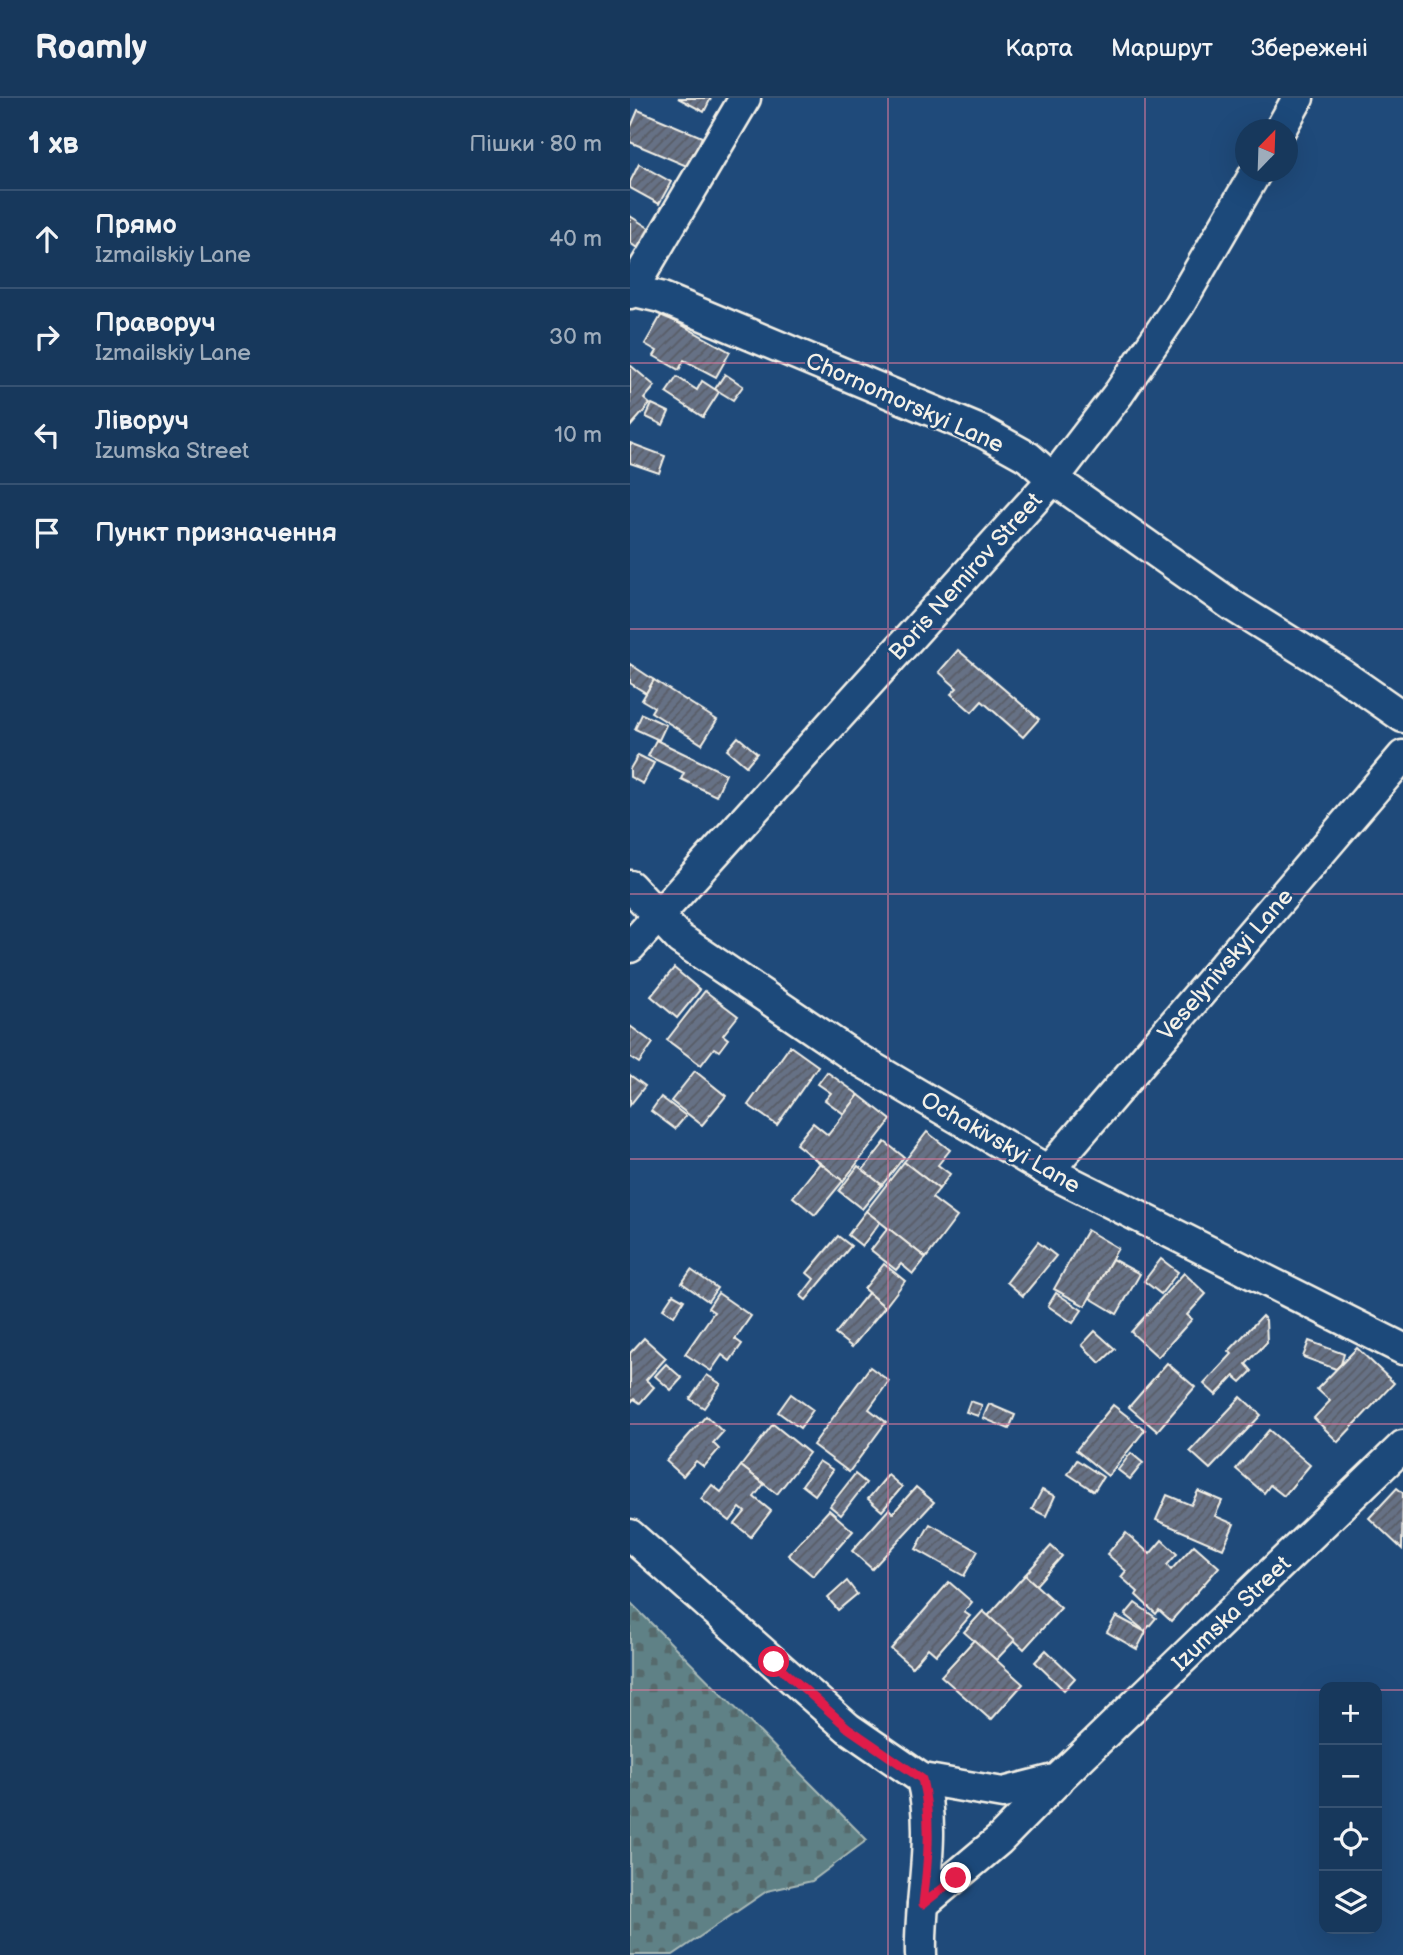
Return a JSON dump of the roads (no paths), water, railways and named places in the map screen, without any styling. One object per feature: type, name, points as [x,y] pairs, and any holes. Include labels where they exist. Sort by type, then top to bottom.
[{"type":"street","points":[[631,291],[745,98]]},
{"type":"street","points":[[1286,119],[1298,98]]},
{"type":"street","name":"Boris Nemirov Street","points":[[630,947],[1053,478],[1119,393],[1180,305],[1250,182]]},
{"type":"street","name":"Chornomorskyi Lane","points":[[631,291],[660,297],[984,432],[1028,457],[1053,478],[1233,606],[1337,671],[1403,717]]},
{"type":"street","name":"Veselynivskyi Lane","points":[[1048,1171],[1403,756]]},
{"type":"street","name":"Ochakivskyi Lane","points":[[630,886],[680,939],[856,1058],[1048,1171],[1403,1349]]},
{"type":"street","name":"Izumska Street","points":[[923,1904],[999,1840],[1058,1779],[1403,1446]]},
{"type":"street","points":[[630,1535],[848,1728],[922,1779],[928,1802],[927,1873],[920,1931],[921,1955]]},
{"type":"street","name":"Izumska Street","points":[[922,1779],[1003,1793],[1058,1779]]}]
